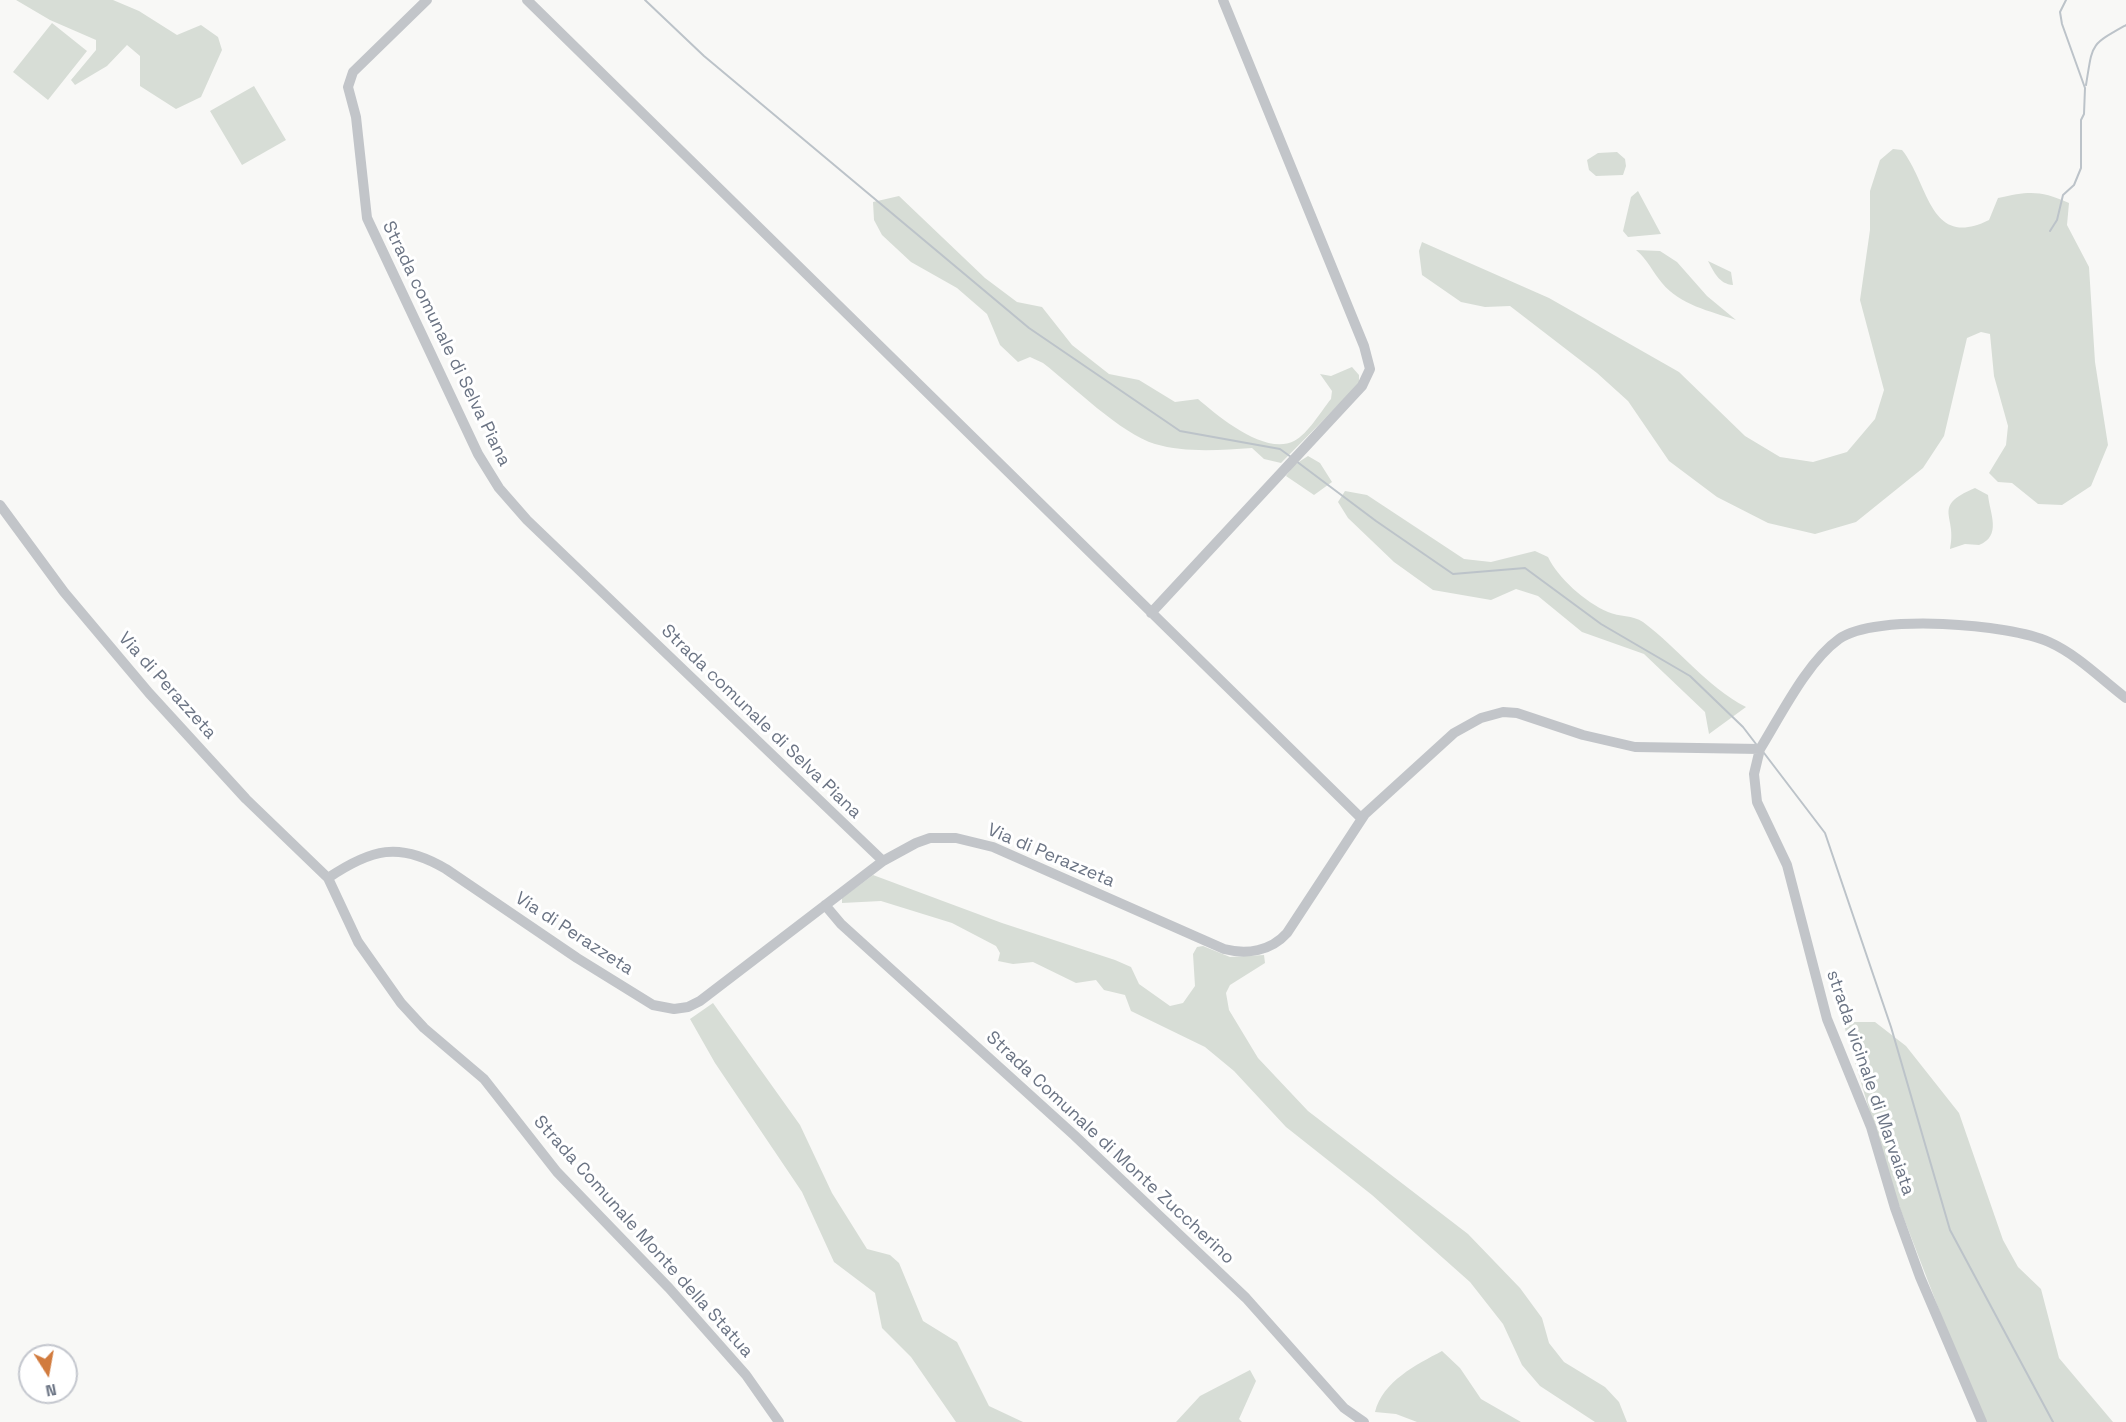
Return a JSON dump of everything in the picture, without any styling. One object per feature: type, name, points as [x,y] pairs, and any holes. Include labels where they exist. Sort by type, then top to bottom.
[{"type":"street","name":"Strada comunale di Selva Piana","points":[[427,0],[353,72],[348,87],[357,117],[367,218],[478,454],[493,479],[527,520],[883,861]]},
{"type":"street","points":[[527,0],[1361,818]]},
{"type":"street","points":[[1151,613],[1362,386],[1370,369],[1365,346],[1223,0]]},
{"type":"street","name":"Via di Perazzeta","points":[[0,506],[64,592],[149,693],[246,799],[328,878],[362,857],[378,852],[401,852],[422,857],[446,869],[577,958],[653,1005],[671,1009],[684,1008],[700,1001],[883,861],[930,838],[972,841],[1023,860],[1217,947],[1247,952],[1272,945],[1287,933],[1361,818],[1454,733],[1481,718],[1499,713],[1521,714],[1583,735],[1635,747],[1760,749]]},
{"type":"street","points":[[1760,749],[1798,688],[1828,649],[1849,633],[1870,628],[1965,626],[2029,634],[2068,652],[2126,699]]},
{"type":"street","name":"strada vicinale di Marvaiata","points":[[1760,749],[1754,779],[1757,802],[1787,864],[1825,1013],[1871,1127],[1895,1208],[1923,1285],[1982,1422]]},
{"type":"street","name":"Strada Comunale Monte della Statua","points":[[328,878],[358,942],[401,1003],[424,1028],[484,1079],[557,1172],[669,1288],[739,1367],[779,1422]]},
{"type":"street","name":"Strada Comunale di Monte Zuccherino","points":[[825,905],[841,924],[1074,1135],[1246,1298],[1344,1408],[1364,1422]]},
{"type":"shaded area","points":[[16,0],[113,0],[139,11],[177,35],[201,25],[218,37],[222,50],[201,97],[176,109],[140,86],[140,56],[127,45],[107,66],[75,85],[71,80],[96,50],[96,40],[50,20]]},
{"type":"shaded area","points":[[52,23],[87,51],[48,100],[13,72]]},
{"type":"shaded area","points":[[254,86],[286,140],[242,165],[210,111]]},
{"type":"shaded area","points":[[1893,149],[1902,150],[1933,209],[1942,220],[1954,226],[1969,227],[1989,220],[1998,198],[2034,193],[2069,203],[2067,225],[2089,267],[2095,362],[2108,445],[2091,486],[2062,505],[2038,504],[2012,483],[1998,482],[1989,473],[2006,445],[2008,426],[1994,376],[1990,334],[1981,332],[1967,338],[1944,436],[1923,468],[1856,522],[1815,534],[1768,523],[1717,497],[1669,461],[1628,401],[1597,373],[1510,306],[1485,307],[1461,302],[1422,275],[1419,251],[1422,242],[1549,298],[1679,372],[1745,436],[1780,457],[1813,462],[1847,452],[1875,419],[1884,390],[1860,300],[1870,230],[1870,191],[1880,160]]},
{"type":"shaded area","points":[[1617,152],[1625,159],[1626,166],[1623,175],[1596,176],[1589,170],[1587,160],[1598,153]]},
{"type":"shaded area","points":[[1638,191],[1661,234],[1628,237],[1623,231],[1631,197]]},
{"type":"shaded area","points":[[899,196],[985,278],[1017,302],[1042,307],[1072,345],[1109,374],[1139,380],[1175,402],[1198,399],[1230,424],[1256,439],[1282,444],[1294,441],[1304,433],[1331,399],[1332,391],[1320,374],[1331,376],[1352,367],[1359,375],[1359,384],[1281,463],[1264,459],[1252,448],[1191,450],[1167,447],[1142,439],[1113,420],[1043,363],[1030,357],[1018,362],[1000,345],[987,314],[957,288],[911,262],[882,235],[874,220],[873,202]]},
{"type":"shaded area","points":[[1636,250],[1660,251],[1677,262],[1707,296],[1736,320],[1686,302],[1669,291]]},
{"type":"shaded area","points":[[1708,261],[1731,272],[1733,285],[1721,280]]},
{"type":"shaded area","points":[[1308,456],[1320,463],[1332,482],[1314,495],[1286,476],[1294,465]]},
{"type":"shaded area","points":[[1975,488],[1988,495],[1993,524],[1990,536],[1979,545],[1965,544],[1950,549],[1952,537],[1949,507],[1961,495]]},
{"type":"shaded area","points":[[1345,491],[1367,495],[1464,559],[1491,562],[1535,551],[1548,557],[1558,573],[1582,596],[1608,612],[1643,622],[1718,689],[1746,707],[1709,734],[1705,712],[1644,654],[1582,632],[1538,596],[1516,589],[1491,600],[1433,590],[1394,562],[1348,518],[1338,502]]},
{"type":"shaded area","points":[[873,875],[1002,923],[1131,967],[1139,984],[1170,1006],[1183,1003],[1195,986],[1193,954],[1197,947],[1203,946],[1230,957],[1264,955],[1265,963],[1230,985],[1226,993],[1229,1010],[1258,1058],[1308,1111],[1468,1234],[1520,1288],[1542,1318],[1549,1343],[1564,1362],[1605,1387],[1619,1402],[1627,1422],[1595,1422],[1540,1386],[1522,1365],[1503,1324],[1470,1282],[1372,1195],[1286,1127],[1234,1071],[1205,1047],[1131,1011],[1125,995],[1104,990],[1096,980],[1076,983],[1033,962],[1013,964],[998,961],[1000,953],[996,946],[952,923],[881,901],[842,903],[842,898]]},
{"type":"shaded area","points":[[713,1003],[800,1125],[832,1193],[867,1249],[890,1255],[899,1263],[923,1321],[957,1342],[989,1406],[1023,1422],[956,1422],[911,1357],[882,1328],[875,1293],[834,1262],[802,1192],[715,1063],[690,1019]]},
{"type":"shaded area","points":[[1843,1022],[1875,1022],[1906,1046],[1959,1113],[2003,1240],[2018,1267],[2041,1289],[2059,1358],[2113,1422],[1983,1422],[1893,1190]]},
{"type":"shaded area","points":[[1442,1351],[1460,1368],[1481,1399],[1521,1422],[1417,1422],[1396,1414],[1375,1412],[1385,1391],[1393,1383],[1411,1368]]},
{"type":"shaded area","points":[[1250,1370],[1256,1381],[1239,1419],[1242,1422],[1176,1422],[1200,1396]]},
{"type":"waterway","points":[[645,0],[704,56],[1029,328],[1180,431],[1280,449],[1291,457]]},
{"type":"waterway","points":[[2050,231],[2057,220],[2063,195],[2074,185],[2081,168],[2081,120],[2084,114],[2085,88],[2062,24],[2060,12],[2066,0]]},
{"type":"waterway","points":[[2086,85],[2095,47],[2105,37],[2126,25]]},
{"type":"waterway","points":[[1296,461],[1376,521],[1453,574],[1525,568],[1601,624],[1690,676],[1743,727],[1756,744]]},
{"type":"waterway","points":[[1764,753],[1825,833],[1891,1027],[1950,1230],[2053,1422]]}]
